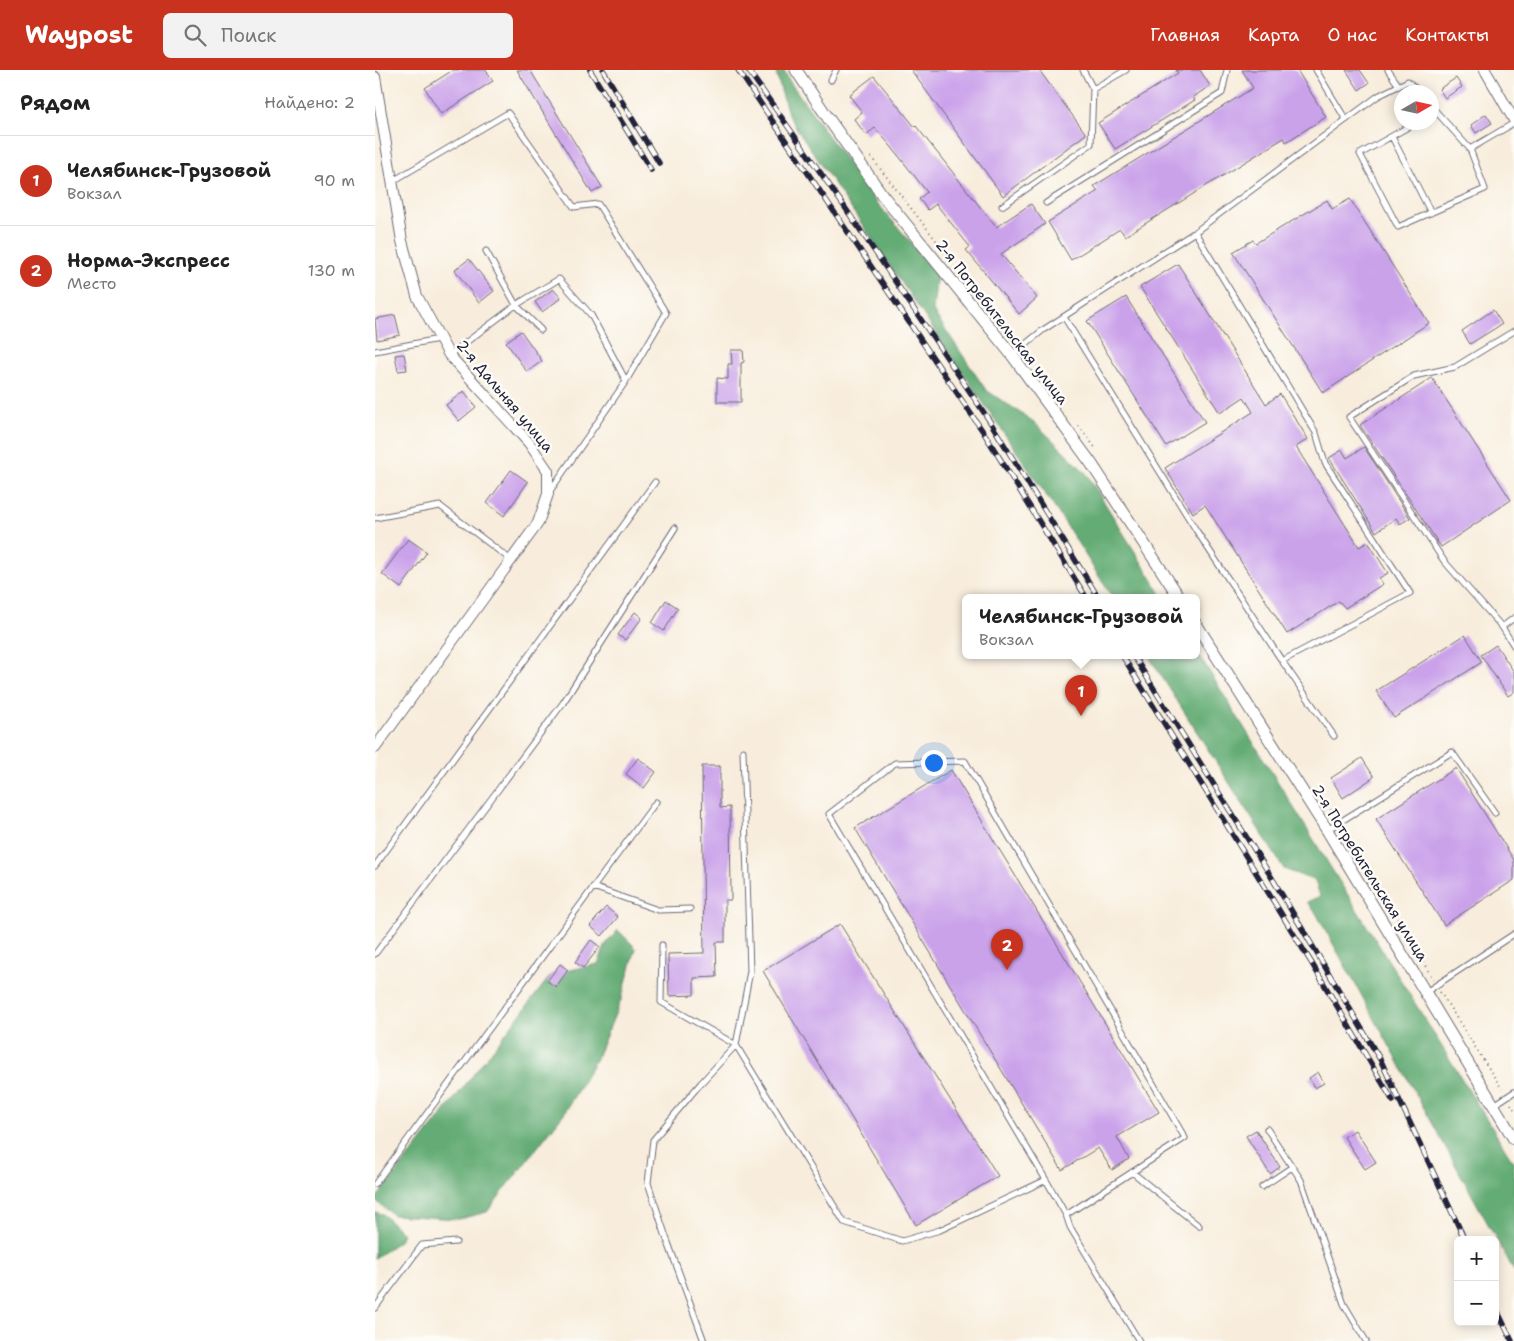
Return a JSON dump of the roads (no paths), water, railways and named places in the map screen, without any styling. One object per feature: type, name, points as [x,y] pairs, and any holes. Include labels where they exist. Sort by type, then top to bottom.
[{"type":"street","points":[[1485,70],[1514,122]]},
{"type":"street","name":"2-я Потребительская улица","points":[[801,72],[883,196],[1012,355],[1091,463],[1177,594]]},
{"type":"street","name":"2-я Дальняя улица","points":[[375,78],[402,241],[417,296],[449,355],[529,443],[547,471],[548,494],[538,523],[375,748]]},
{"type":"street","name":"2-я Потребительская улица","points":[[1200,630],[1327,830],[1514,1139]]},
{"type":"lane","points":[[831,80],[836,70]]},
{"type":"lane","points":[[1002,206],[1091,144],[1093,89],[1083,70]]},
{"type":"lane","points":[[1093,89],[1126,70]]},
{"type":"lane","points":[[1046,203],[1221,93],[1227,70]]},
{"type":"lane","points":[[1316,70],[1346,120]]},
{"type":"lane","points":[[1388,70],[1398,85]]},
{"type":"lane","points":[[1401,85],[1408,81],[1412,85]]},
{"type":"lane","points":[[1012,355],[1043,330],[1195,232],[1378,96],[1394,88]]},
{"type":"lane","points":[[393,181],[508,113],[574,207],[599,204],[666,313],[627,381],[548,494]]},
{"type":"lane","points":[[1403,130],[1360,154],[1398,227],[1485,189],[1470,149],[1439,118]]},
{"type":"lane","points":[[1470,149],[1514,122]]},
{"type":"lane","points":[[1391,137],[1431,213]]},
{"type":"lane","points":[[1195,232],[1317,433],[1325,464],[1410,592],[1282,661]]},
{"type":"lane","points":[[486,251],[516,305],[541,330]]},
{"type":"lane","points":[[449,355],[516,305],[559,279],[591,315],[627,381]]},
{"type":"lane","points":[[1064,317],[1196,530],[1334,736]]},
{"type":"lane","points":[[1514,331],[1455,367],[1414,376],[1349,417],[1443,561],[1502,627],[1514,646]]},
{"type":"lane","points":[[375,350],[439,339]]},
{"type":"lane","points":[[375,866],[655,482]]},
{"type":"lane","points":[[375,518],[440,506],[511,560]]},
{"type":"lane","points":[[375,954],[563,703],[675,528]]},
{"type":"lane","points":[[1502,627],[1514,618]]},
{"type":"lane","points":[[704,1341],[648,1183],[653,1140],[736,1045],[750,970],[743,751]]},
{"type":"lane","points":[[1327,830],[1452,752],[1495,813]]},
{"type":"lane","points":[[1066,1215],[1185,1138],[965,761],[895,763],[829,814],[1046,1180],[1066,1215],[1070,1227],[1139,1341]]},
{"type":"lane","points":[[375,1184],[656,802]]},
{"type":"lane","points":[[593,887],[658,910],[690,909]]},
{"type":"lane","points":[[1425,992],[1514,934]]},
{"type":"lane","points":[[662,945],[661,1002],[736,1045],[844,1222],[902,1241],[940,1230],[1046,1180]]},
{"type":"lane","points":[[1493,1106],[1514,1092]]},
{"type":"lane","points":[[1267,1129],[1301,1180],[1344,1304],[1366,1341]]},
{"type":"lane","points":[[1262,1187],[1292,1167]]},
{"type":"lane","points":[[1133,1172],[1199,1226]]},
{"type":"lane","points":[[375,1308],[422,1246],[456,1242]]},
{"type":"railway","points":[[590,70],[651,170]]},
{"type":"railway","points":[[603,70],[659,163]]},
{"type":"railway","points":[[738,70],[984,433],[1084,594]]},
{"type":"railway","points":[[748,70],[844,206],[989,420],[1096,594]]},
{"type":"railway","points":[[1124,659],[1311,962],[1393,1101]]},
{"type":"railway","points":[[1135,659],[1272,878],[1381,1061],[1463,1236]]},
{"type":"railway","points":[[1499,1314],[1512,1341]]},
{"type":"place","name":"Челябинск-Грузовой","points":[[1081,716]]},
{"type":"place","name":"Норма-Экспресс","points":[[1007,970]]}]
